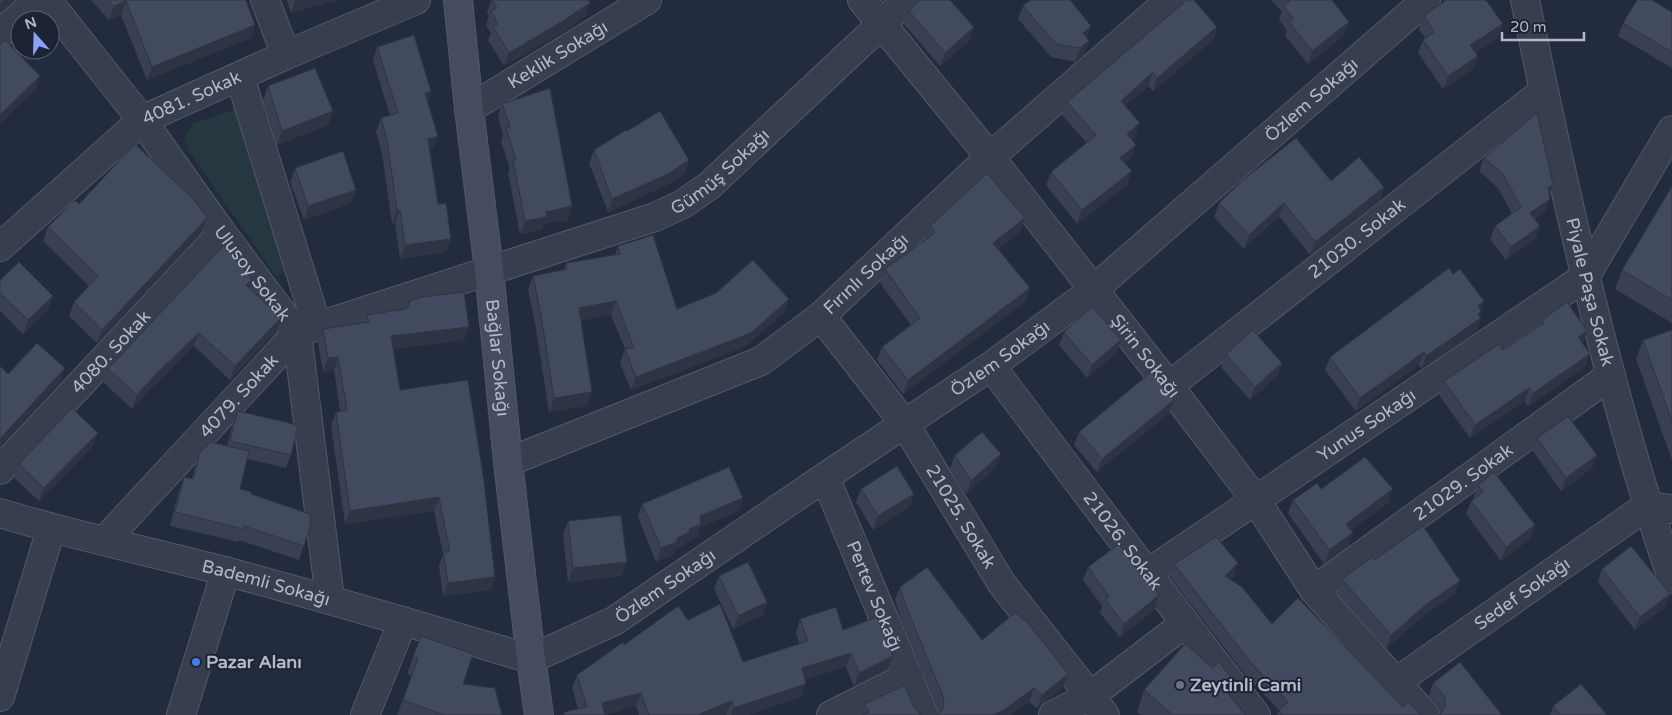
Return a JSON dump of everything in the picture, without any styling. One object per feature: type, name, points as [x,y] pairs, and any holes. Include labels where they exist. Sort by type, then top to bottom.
[{"type":"main road","name":"Bağlar Sokağı","points":[[462,2],[469,109],[489,270],[508,462],[531,659],[540,715]]},
{"type":"street","points":[[0,34],[38,0]]},
{"type":"street","name":"Ulusoy Sokak","points":[[47,0],[142,120],[222,233],[307,329],[330,599]]},
{"type":"street","points":[[265,0],[286,55]]},
{"type":"street","name":"4081. Sokak","points":[[0,247],[142,120],[286,55],[416,0]]},
{"type":"street","name":"Keklik Sokağı","points":[[469,109],[647,0]]},
{"type":"street","name":"Şirin Sokağı","points":[[862,0],[990,157],[1255,499],[1314,590],[1425,715]]},
{"type":"street","name":"Gümüş Sokağı","points":[[489,270],[655,217],[683,204],[710,185],[907,0]]},
{"type":"street","name":"Fırınlı Sokağı","points":[[508,462],[761,361],[821,316],[990,157],[1170,0]]},
{"type":"street","name":"Piyale Paşa Sokak","points":[[1525,0],[1585,277],[1611,375],[1660,507],[1672,579]]},
{"type":"street","name":"Özlem Sokağı","points":[[531,659],[614,621],[991,366],[1093,290],[1420,2]]},
{"type":"street","points":[[240,76],[307,329]]},
{"type":"street","name":"21030. Sokak","points":[[1168,386],[1544,92]]},
{"type":"street","points":[[1585,277],[1672,130]]},
{"type":"street","name":"4080. Sokak","points":[[0,470],[222,233]]},
{"type":"street","name":"4079. Sokak","points":[[104,541],[307,329],[489,270]]},
{"type":"street","name":"Yunus Sokağı","points":[[1148,573],[1585,277]]},
{"type":"street","name":"21025. Sokak","points":[[821,316],[905,424],[1002,584],[1098,706]]},
{"type":"street","name":"21026. Sokak","points":[[991,366],[1148,573],[1184,624],[1256,715]]},
{"type":"street","name":"21029. Sokak","points":[[1314,590],[1611,375]]},
{"type":"street","name":"Pertev Sokağı","points":[[825,477],[924,715]]},
{"type":"street","name":"Sedef Sokağı","points":[[1396,682],[1660,507]]},
{"type":"street","name":"Bademli Sokağı","points":[[0,513],[51,529],[226,571],[330,599],[531,659]]},
{"type":"street","points":[[0,697],[51,529]]},
{"type":"street","points":[[181,715],[226,571]]},
{"type":"street","points":[[365,715],[404,621]]},
{"type":"street","points":[[1054,715],[1098,706],[1184,624]]},
{"type":"street","points":[[831,715],[909,676]]},
{"type":"shaded area","points":[[235,109],[290,271],[276,276],[188,150],[184,138],[192,124]]},
{"type":"building","points":[[108,0],[246,0],[255,25],[152,67],[126,1],[114,6]]},
{"type":"building","points":[[492,0],[587,0],[590,3],[509,53],[493,27],[498,24],[491,11],[497,8]]},
{"type":"building","points":[[920,0],[950,0],[974,27],[945,53],[909,11]]},
{"type":"building","points":[[1030,0],[1070,0],[1091,26],[1083,33],[1089,41],[1080,48],[1056,44],[1023,6]]},
{"type":"building","points":[[1187,0],[1194,0],[1217,27],[1157,78],[1153,72],[1121,101],[1140,123],[1127,134],[1136,145],[1120,158],[1132,171],[1082,210],[1051,172],[1096,135],[1067,102]]},
{"type":"building","points":[[1288,0],[1332,0],[1349,22],[1312,51],[1290,23],[1294,19],[1283,6],[1290,1]]},
{"type":"building","points":[[1446,0],[1486,0],[1503,24],[1470,45],[1478,56],[1448,76],[1423,40],[1434,32],[1424,16]]},
{"type":"building","points":[[1637,0],[1652,0],[1672,12],[1672,52],[1623,23]]},
{"type":"building","points":[[414,35],[431,91],[425,93],[438,136],[428,139],[438,204],[446,203],[451,239],[405,245],[400,210],[397,210],[387,140],[381,118],[398,113],[377,47]]},
{"type":"building","points":[[5,40],[10,45],[10,60],[24,60],[40,76],[0,115],[0,45]]},
{"type":"building","points":[[315,68],[333,111],[282,131],[268,86]]},
{"type":"building","points":[[550,88],[572,206],[546,212],[547,217],[525,221],[513,160],[516,159],[506,128],[510,127],[502,104]]},
{"type":"building","points":[[660,111],[689,160],[668,174],[612,199],[594,150]]},
{"type":"building","points":[[1537,113],[1553,185],[1548,188],[1550,199],[1530,213],[1540,226],[1511,247],[1495,226],[1521,207],[1503,174],[1484,158]]},
{"type":"building","points":[[1296,138],[1331,181],[1359,157],[1384,187],[1315,242],[1284,203],[1249,235],[1219,203],[1244,179]]},
{"type":"building","points":[[135,144],[193,199],[207,218],[102,330],[74,302],[98,276],[48,227],[75,200],[79,204]]},
{"type":"building","points":[[343,151],[356,190],[308,206],[295,168]]},
{"type":"building","points":[[987,173],[1025,218],[993,243],[1030,288],[908,380],[882,347],[920,318],[885,269],[935,233],[930,226]]},
{"type":"building","points":[[1672,186],[1672,300],[1622,270]]},
{"type":"building","points":[[653,235],[677,309],[716,293],[753,260],[789,299],[751,333],[636,377],[625,349],[634,348],[616,301],[579,308],[592,392],[554,398],[533,276],[567,269],[566,263],[620,254],[618,246]]},
{"type":"building","points":[[224,245],[252,280],[246,285],[281,318],[235,366],[199,333],[137,395],[108,369]]},
{"type":"building","points":[[19,262],[53,296],[28,320],[0,293],[0,280]]},
{"type":"building","points":[[1449,268],[1453,274],[1460,269],[1484,301],[1478,306],[1481,311],[1478,314],[1481,318],[1426,356],[1424,352],[1360,398],[1330,357]]},
{"type":"building","points":[[464,292],[469,327],[391,336],[400,390],[468,380],[484,481],[495,577],[448,583],[443,552],[450,552],[439,497],[350,511],[336,412],[347,410],[338,357],[328,358],[323,329],[369,322],[367,315],[405,309],[409,307],[409,301],[422,297]]},
{"type":"building","points":[[1567,302],[1587,331],[1578,337],[1590,354],[1533,393],[1529,388],[1475,425],[1444,381],[1499,344],[1503,350],[1544,323],[1542,320]]},
{"type":"building","points":[[1092,307],[1121,340],[1092,365],[1064,332]]},
{"type":"building","points":[[1253,330],[1282,363],[1255,387],[1226,354]]},
{"type":"building","points":[[1672,330],[1672,421],[1643,340]]},
{"type":"building","points":[[37,343],[65,368],[0,439],[0,366],[8,374]]},
{"type":"building","points":[[1151,372],[1174,400],[1102,459],[1079,432]]},
{"type":"building","points":[[72,408],[98,433],[44,488],[19,464]]},
{"type":"building","points":[[238,411],[298,425],[291,455],[230,441]]},
{"type":"building","points":[[1568,416],[1597,455],[1566,478],[1537,438]]},
{"type":"building","points":[[982,432],[1001,454],[971,481],[955,455]]},
{"type":"building","points":[[210,442],[249,451],[240,489],[310,514],[311,523],[304,546],[244,526],[243,529],[175,512],[184,477],[193,479],[200,453]]},
{"type":"building","points":[[1365,457],[1393,489],[1346,524],[1353,533],[1329,550],[1293,500],[1317,483],[1321,489]]},
{"type":"building","points":[[897,466],[914,494],[878,516],[861,489]]},
{"type":"building","points":[[729,467],[743,498],[700,516],[701,524],[689,529],[690,532],[677,538],[677,542],[661,548],[642,504]]},
{"type":"building","points":[[1494,472],[1535,525],[1506,547],[1471,501],[1483,492],[1478,485]]},
{"type":"building","points":[[621,515],[627,562],[573,568],[568,521]]},
{"type":"building","points":[[1423,526],[1460,581],[1428,603],[1391,635],[1342,579],[1372,557],[1374,560]]},
{"type":"building","points":[[1216,537],[1238,563],[1225,576],[1242,587],[1272,624],[1298,598],[1403,707],[1409,702],[1422,715],[1283,715],[1279,710],[1288,702],[1252,664],[1174,564]]},
{"type":"building","points":[[1119,544],[1145,580],[1147,579],[1159,595],[1124,624],[1105,599],[1109,596],[1088,567]]},
{"type":"building","points":[[1631,546],[1670,594],[1640,617],[1602,569]]},
{"type":"building","points":[[748,562],[767,602],[738,616],[719,576]]},
{"type":"building","points":[[927,567],[982,640],[1016,612],[1024,621],[1025,619],[1068,674],[1042,695],[1034,688],[1004,710],[993,715],[936,715],[942,711],[944,704],[943,696],[900,587]]},
{"type":"building","points":[[720,604],[743,662],[808,641],[800,619],[836,607],[843,630],[877,617],[893,656],[859,673],[851,653],[802,668],[806,684],[734,708],[732,701],[697,715],[649,715],[641,693],[602,703],[605,715],[565,715],[564,712],[587,707],[577,675],[623,642],[624,645],[678,606],[688,620]]},
{"type":"building","points":[[421,636],[473,654],[463,684],[495,688],[502,715],[444,715],[403,700],[418,658],[413,657]]},
{"type":"building","points":[[1185,644],[1213,668],[1219,662],[1233,680],[1225,690],[1246,715],[1173,715],[1144,690]]},
{"type":"building","points":[[1460,662],[1502,715],[1438,715],[1445,707],[1445,698],[1433,683]]},
{"type":"building","points":[[1581,684],[1607,715],[1560,715],[1553,706]]},
{"type":"building","points":[[905,685],[914,708],[922,715],[861,715],[869,712],[865,704]]},
{"type":"place","name":"Pazar Alanı","points":[[196,662]]},
{"type":"place","name":"Zeytinli Cami","points":[[1180,685]]}]
